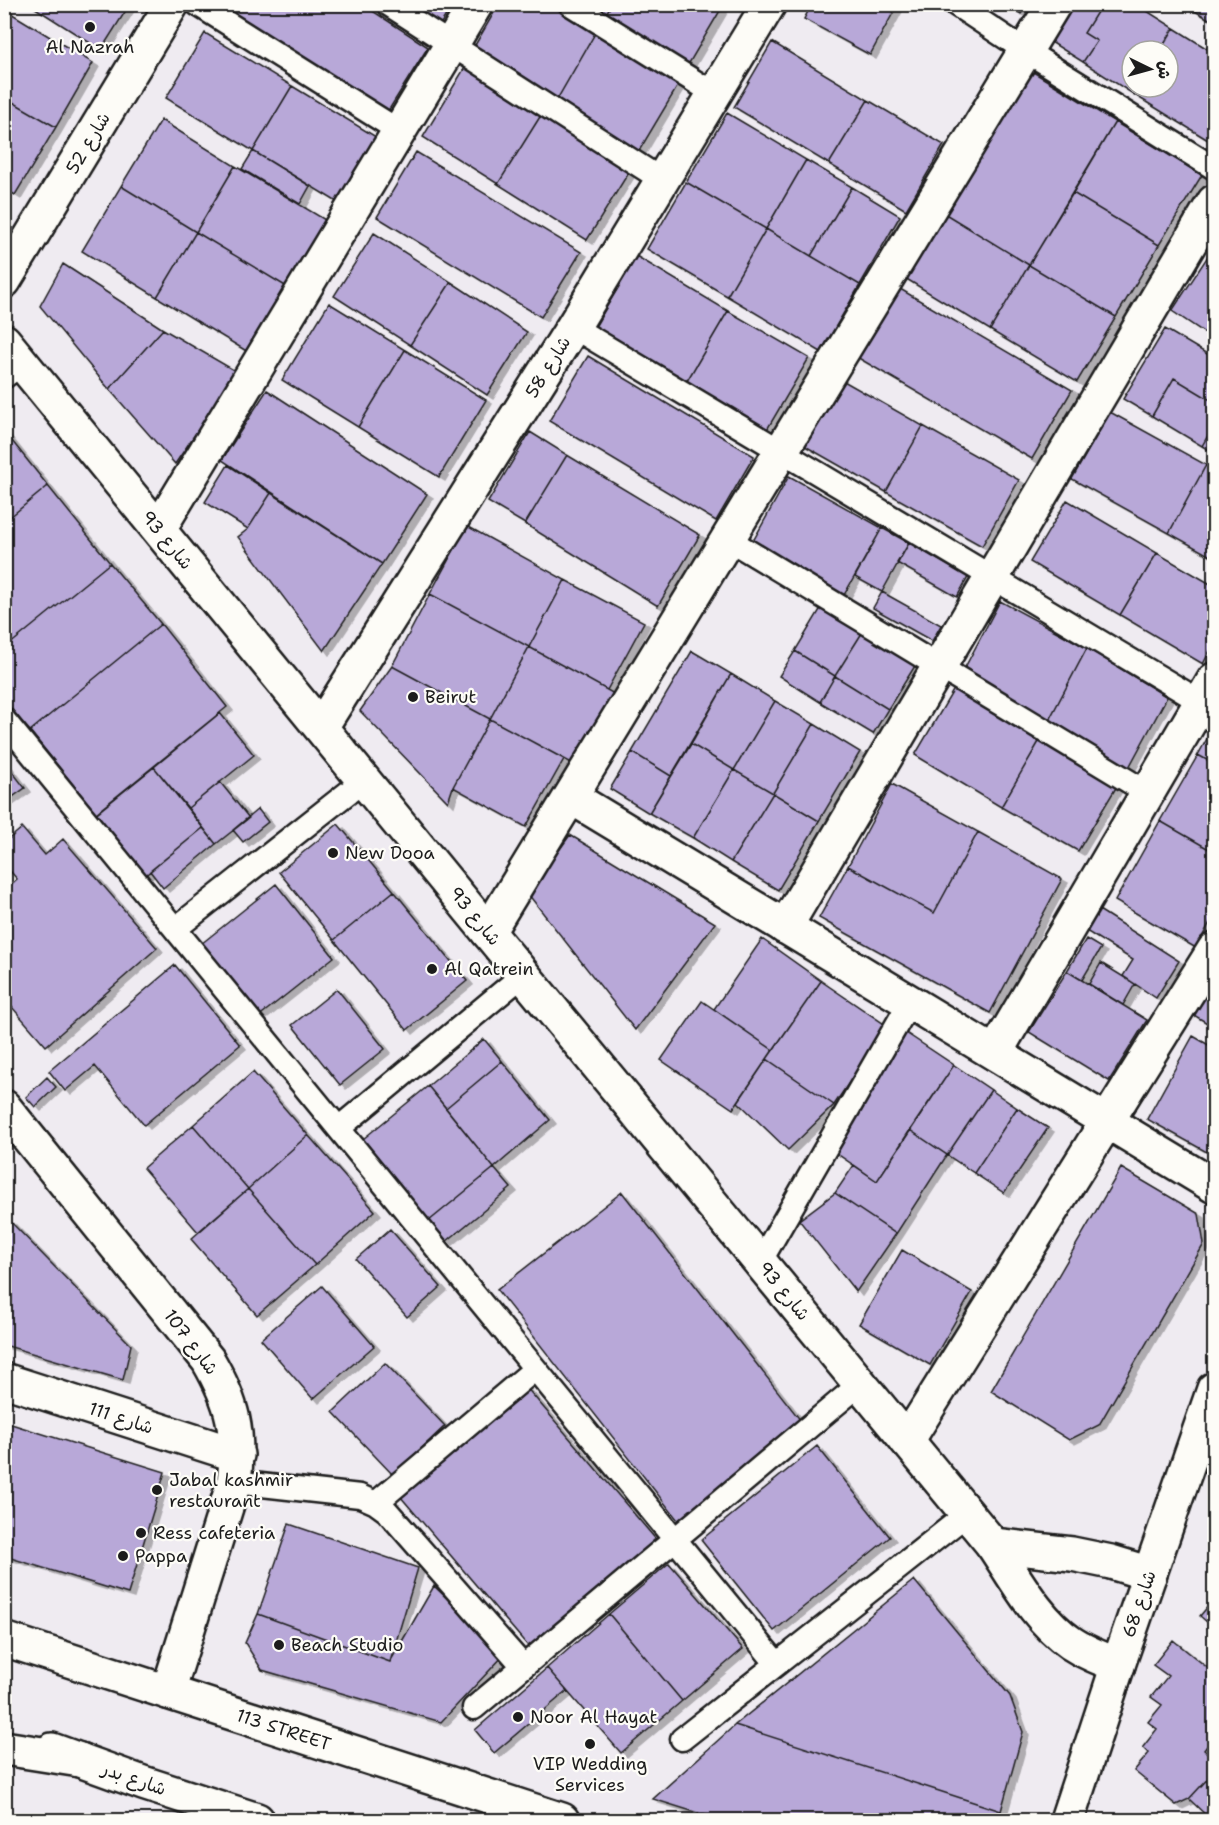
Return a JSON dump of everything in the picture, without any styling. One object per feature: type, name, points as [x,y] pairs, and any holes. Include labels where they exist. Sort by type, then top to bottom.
[{"type":"street","name":"شارع 52","points":[[4,281],[172,4]]},
{"type":"street","points":[[159,529],[476,4]]},
{"type":"street","name":"شارع 58","points":[[321,727],[573,327],[769,4]]},
{"type":"street","points":[[488,932],[1054,4]]},
{"type":"street","points":[[785,927],[1215,202]]},
{"type":"street","name":"شارع 93","points":[[11,360],[159,529],[993,1545],[1034,1606],[1051,1626],[1071,1643],[1093,1656],[1118,1665]]},
{"type":"street","points":[[994,1053],[1208,691]]},
{"type":"street","points":[[571,797],[1215,1186]]},
{"type":"street","points":[[907,1441],[1215,951]]},
{"type":"street","name":"شارع 107","points":[[4,1107],[208,1360],[221,1382],[230,1405],[236,1430],[236,1468],[168,1692]]},
{"type":"street","name":"شارع 111","points":[[4,1380],[236,1468]]},
{"type":"street","name":"شارع 68","points":[[1067,1821],[1150,1574],[1205,1449],[1215,1389]]},
{"type":"street","points":[[993,1545],[1072,1554],[1111,1562],[1150,1574]]},
{"type":"street","name":"113 STREET","points":[[4,1639],[562,1821]]},
{"type":"street","name":"شارع بدر","points":[[4,1732],[143,1783],[257,1821]]},
{"type":"street","name":"شارع بدر","points":[[4,1748],[80,1760]]},
{"type":"lane","points":[[197,4],[399,131]]},
{"type":"lane","points":[[388,4],[662,180]]},
{"type":"lane","points":[[570,4],[715,94]]},
{"type":"lane","points":[[955,4],[1026,51],[1215,168]]},
{"type":"lane","points":[[573,327],[992,578],[1208,691]]},
{"type":"lane","points":[[728,539],[1148,793]]},
{"type":"lane","points":[[4,720],[777,1664]]},
{"type":"lane","points":[[175,929],[364,780]]},
{"type":"lane","points":[[339,1128],[523,975]]},
{"type":"lane","points":[[760,1262],[910,1002]]},
{"type":"lane","points":[[376,1503],[535,1369]]},
{"type":"lane","points":[[474,1708],[860,1384]]},
{"type":"lane","points":[[236,1468],[360,1496],[376,1503],[387,1511],[523,1666]]},
{"type":"lane","points":[[682,1739],[967,1514]]},
{"type":"building","name":"Al Nazrah","points":[[29,4],[130,4],[101,50]]},
{"type":"building","points":[[221,4],[362,4],[428,47],[385,116],[218,9]]},
{"type":"building","points":[[407,4],[453,4],[440,25]]},
{"type":"building","points":[[499,4],[554,4],[597,30],[555,103],[471,52]]},
{"type":"building","points":[[588,4],[612,4],[605,15]]},
{"type":"building","points":[[612,4],[724,4],[688,65],[605,15]]},
{"type":"building","points":[[812,4],[898,4],[870,55],[804,19]]},
{"type":"building","points":[[1005,4],[1027,4],[1021,14]]},
{"type":"building","points":[[1063,4],[1102,4],[1084,33],[1097,41],[1083,62],[1043,37]]},
{"type":"building","points":[[1102,4],[1136,4],[1174,28],[1167,39],[1120,39],[1120,86],[1083,62],[1097,41],[1084,33]]},
{"type":"building","points":[[1190,4],[1214,4],[1214,22],[1188,7]]},
{"type":"building","points":[[4,9],[93,63],[56,127],[4,97]]},
{"type":"building","points":[[1174,28],[1214,53],[1213,143],[1141,99],[1180,99],[1180,39],[1167,39]]},
{"type":"building","points":[[597,30],[679,84],[636,156],[555,103]]},
{"type":"building","points":[[205,33],[292,86],[253,151],[166,98]]},
{"type":"building","points":[[772,42],[868,100],[829,164],[734,107]]},
{"type":"building","points":[[467,64],[543,112],[498,184],[423,137]]},
{"type":"building","points":[[1025,67],[1115,122],[1029,265],[939,210]]},
{"type":"building","points":[[292,86],[376,137],[337,202],[253,151]]},
{"type":"building","points":[[4,97],[56,127],[15,195],[4,188]]},
{"type":"building","points":[[868,100],[944,145],[906,210],[829,164]]},
{"type":"building","points":[[543,112],[632,167],[587,240],[498,184]]},
{"type":"building","points":[[727,113],[806,160],[766,229],[686,182]]},
{"type":"building","points":[[161,120],[235,166],[196,232],[121,186]]},
{"type":"building","points":[[1115,122],[1202,175],[1159,245],[1073,193]]},
{"type":"building","points":[[253,151],[310,186],[300,204],[242,169]]},
{"type":"building","points":[[416,152],[581,252],[541,317],[377,217]]},
{"type":"building","points":[[806,160],[852,187],[811,256],[766,229]]},
{"type":"building","points":[[235,166],[327,221],[287,287],[196,232]]},
{"type":"building","points":[[686,182],[766,229],[727,296],[647,249]]},
{"type":"building","points":[[121,186],[196,232],[157,297],[82,251]]},
{"type":"building","points":[[852,187],[900,216],[860,285],[811,256]]},
{"type":"building","points":[[1073,193],[1159,245],[1116,317],[1029,265]]},
{"type":"building","points":[[939,210],[1029,265],[990,330],[900,275]]},
{"type":"building","points":[[766,229],[860,285],[821,352],[727,296]]},
{"type":"building","points":[[196,232],[287,287],[248,352],[157,297]]},
{"type":"building","points":[[374,233],[451,282],[410,345],[334,296]]},
{"type":"building","points":[[1210,253],[1214,256],[1214,339],[1172,311]]},
{"type":"building","points":[[636,256],[728,311],[684,386],[592,332]]},
{"type":"building","points":[[63,264],[163,329],[109,389],[40,306]]},
{"type":"building","points":[[1029,265],[1116,317],[1077,382],[990,330]]},
{"type":"building","points":[[451,282],[527,332],[487,395],[410,345]]},
{"type":"building","points":[[895,286],[1072,390],[1032,459],[855,356]]},
{"type":"building","points":[[329,303],[405,350],[358,427],[282,380]]},
{"type":"building","points":[[728,311],[809,358],[765,433],[684,386]]},
{"type":"building","points":[[163,329],[237,372],[175,464],[109,389]]},
{"type":"building","points":[[1165,329],[1214,358],[1214,402],[1174,378],[1152,416],[1123,399]]},
{"type":"building","points":[[405,350],[486,400],[439,477],[358,427]]},
{"type":"building","points":[[588,356],[754,456],[716,521],[549,421]]},
{"type":"building","points":[[835,376],[923,426],[886,492],[798,442]]},
{"type":"building","points":[[1174,378],[1214,402],[1214,425],[1202,446],[1152,416]]},
{"type":"building","points":[[267,390],[427,494],[382,564],[222,460]]},
{"type":"building","points":[[1110,412],[1206,465],[1169,533],[1072,479]]},
{"type":"building","points":[[1214,425],[1214,453],[1202,446]]},
{"type":"building","points":[[923,426],[1019,480],[982,546],[886,492]]},
{"type":"building","points":[[4,431],[48,486],[4,522]]},
{"type":"building","points":[[530,432],[567,455],[525,524],[488,502]]},
{"type":"building","points":[[567,455],[700,535],[658,606],[525,524]]},
{"type":"building","points":[[228,465],[271,493],[248,529],[205,502]]},
{"type":"building","points":[[1206,465],[1214,470],[1214,558],[1169,533]]},
{"type":"building","points":[[789,476],[882,528],[844,595],[752,543]]},
{"type":"building","points":[[48,486],[110,563],[4,649],[4,522]]},
{"type":"building","points":[[271,493],[382,564],[324,651],[238,537],[248,529]]},
{"type":"building","points":[[1067,500],[1157,553],[1120,615],[1030,562]]},
{"type":"building","points":[[467,526],[565,580],[529,647],[430,594]]},
{"type":"building","points":[[882,528],[909,543],[882,592],[855,577]]},
{"type":"building","points":[[909,543],[968,577],[957,597],[897,563]]},
{"type":"building","points":[[1157,553],[1214,586],[1214,643],[1203,664],[1120,615]]},
{"type":"building","points":[[110,563],[161,624],[30,731],[4,700],[4,649]]},
{"type":"building","points":[[565,580],[644,622],[607,690],[529,647]]},
{"type":"building","points":[[882,592],[941,625],[932,641],[873,608]]},
{"type":"building","points":[[430,594],[529,647],[490,719],[392,666]]},
{"type":"building","points":[[1000,601],[1087,648],[1048,722],[961,675]]},
{"type":"building","points":[[821,608],[862,633],[835,676],[795,651]]},
{"type":"building","points":[[161,624],[227,707],[96,813],[30,731]]},
{"type":"building","points":[[862,633],[915,666],[888,709],[835,676]]},
{"type":"building","points":[[529,647],[618,696],[579,767],[490,719]]},
{"type":"building","points":[[1087,648],[1167,697],[1127,771],[1048,722]]},
{"type":"building","points":[[692,651],[731,674],[671,776],[632,752]]},
{"type":"building","points":[[795,651],[835,676],[820,702],[779,676]]},
{"type":"building","points":[[392,666],[490,719],[453,787],[448,802],[360,711]]},
{"type":"building","points":[[731,674],[775,701],[734,770],[691,744]]},
{"type":"building","points":[[835,676],[888,709],[873,734],[820,702]]},
{"type":"building","points":[[954,689],[1040,740],[1001,807],[915,755]]},
{"type":"building","points":[[775,701],[814,724],[773,793],[734,770]]},
{"type":"building","points":[[220,713],[254,755],[188,808],[154,767]]},
{"type":"building","points":[[490,719],[564,759],[526,827],[453,787]]},
{"type":"building","points":[[814,724],[860,752],[819,821],[773,793]]},
{"type":"building","points":[[1214,726],[1214,764],[1198,755]]},
{"type":"building","points":[[1040,740],[1117,786],[1078,851],[1001,807]]},
{"type":"building","points":[[691,744],[734,770],[693,838],[649,813]]},
{"type":"building","points":[[632,752],[671,776],[649,813],[610,789]]},
{"type":"building","points":[[1198,755],[1214,764],[1214,852],[1160,821]]},
{"type":"building","points":[[4,761],[25,788],[4,803]]},
{"type":"building","points":[[154,767],[203,828],[142,878],[92,817]]},
{"type":"building","points":[[734,770],[773,793],[731,862],[693,838]]},
{"type":"building","points":[[220,782],[249,818],[216,844],[188,808]]},
{"type":"building","points":[[892,784],[978,832],[934,913],[848,866]]},
{"type":"building","points":[[773,793],[819,821],[778,890],[731,862]]},
{"type":"building","points":[[258,809],[268,822],[243,842],[233,830]]},
{"type":"building","points":[[1160,821],[1214,852],[1214,915],[1196,948],[1115,901]]},
{"type":"building","points":[[338,824],[394,891],[334,940],[279,872]]},
{"type":"building","points":[[22,828],[45,855],[63,839],[157,948],[46,1046],[4,998],[4,891],[17,879],[4,864],[4,843]]},
{"type":"building","points":[[203,828],[216,844],[163,888],[150,871]]},
{"type":"building","points":[[978,832],[1062,879],[990,1013],[819,918],[848,866],[934,913]]},
{"type":"building","points":[[570,835],[715,923],[635,1030],[528,894]]},
{"type":"building","points":[[276,884],[334,957],[258,1017],[201,944]]},
{"type":"building","points":[[394,891],[467,981],[407,1030],[334,940]]},
{"type":"building","points":[[1099,910],[1179,961],[1156,998],[1123,976],[1133,960],[1086,931]]},
{"type":"building","points":[[762,939],[821,981],[773,1050],[714,1009]]},
{"type":"building","points":[[1086,939],[1101,948],[1082,980],[1067,971]]},
{"type":"building","points":[[1101,963],[1135,984],[1123,1005],[1089,984]]},
{"type":"building","points":[[175,965],[240,1045],[144,1125],[95,1066],[65,1091],[49,1071]]},
{"type":"building","points":[[1067,971],[1147,1020],[1109,1081],[1029,1032]]},
{"type":"building","points":[[1214,975],[1214,1027],[1192,1014]]},
{"type":"building","points":[[821,981],[887,1026],[834,1105],[767,1059]]},
{"type":"building","points":[[337,989],[385,1049],[340,1085],[292,1025]]},
{"type":"building","points":[[702,1001],[773,1050],[733,1109],[661,1060]]},
{"type":"building","points":[[906,1033],[954,1065],[877,1181],[830,1149]]},
{"type":"building","points":[[1193,1036],[1214,1048],[1214,1156],[1147,1119]]},
{"type":"building","points":[[484,1039],[502,1061],[446,1108],[428,1086]]},
{"type":"building","points":[[767,1059],[834,1105],[788,1150],[738,1102]]},
{"type":"building","points":[[502,1061],[550,1120],[494,1168],[446,1108]]},
{"type":"building","points":[[954,1065],[991,1090],[947,1155],[910,1130]]},
{"type":"building","points":[[253,1072],[308,1135],[248,1189],[193,1125]]},
{"type":"building","points":[[47,1077],[56,1087],[35,1107],[26,1097]]},
{"type":"building","points":[[428,1086],[494,1168],[429,1221],[363,1139]]},
{"type":"building","points":[[991,1090],[1017,1108],[974,1173],[947,1155]]},
{"type":"building","points":[[1017,1108],[1048,1128],[1004,1193],[974,1173]]},
{"type":"building","points":[[193,1125],[248,1189],[198,1232],[143,1168]]},
{"type":"building","points":[[910,1130],[947,1155],[896,1234],[835,1193],[854,1165],[877,1181]]},
{"type":"building","points":[[308,1135],[375,1211],[315,1265],[248,1189]]},
{"type":"building","points":[[494,1168],[511,1188],[447,1241],[429,1221]]},
{"type":"building","points":[[1121,1168],[1199,1214],[1204,1244],[1099,1425],[1069,1440],[991,1391]]},
{"type":"building","points":[[248,1189],[315,1265],[257,1315],[191,1239]]},
{"type":"building","points":[[622,1192],[805,1426],[681,1524],[497,1290]]},
{"type":"building","points":[[835,1193],[896,1234],[856,1292],[799,1220]]},
{"type":"building","points":[[10,1221],[131,1345],[123,1380],[4,1345],[4,1238]]},
{"type":"building","points":[[390,1229],[441,1287],[407,1317],[356,1259]]},
{"type":"building","points":[[902,1250],[972,1292],[930,1365],[859,1324]]},
{"type":"building","points":[[322,1286],[374,1346],[313,1399],[261,1339]]},
{"type":"building","points":[[385,1363],[445,1426],[393,1475],[333,1412]]},
{"type":"building","points":[[526,1387],[659,1543],[533,1652],[400,1496]]},
{"type":"building","points":[[8,1423],[165,1472],[128,1594],[4,1556],[4,1435]]},
{"type":"building","points":[[817,1446],[890,1537],[774,1631],[701,1540]]},
{"type":"building","points":[[289,1524],[418,1568],[390,1662],[258,1614]]},
{"type":"building","points":[[669,1563],[743,1649],[682,1701],[609,1614]]},
{"type":"building","points":[[914,1580],[1010,1696],[1023,1732],[1001,1811],[735,1725]]},
{"type":"building","points":[[434,1586],[505,1654],[441,1722],[262,1670],[245,1643],[258,1614],[390,1662]]},
{"type":"building","points":[[1214,1599],[1214,1628],[1200,1616]]},
{"type":"building","points":[[609,1614],[682,1701],[621,1753],[547,1668]]},
{"type":"building","points":[[1173,1640],[1214,1673],[1214,1737],[1204,1750],[1214,1759],[1214,1772],[1189,1799],[1176,1805],[1134,1771],[1149,1753],[1143,1747],[1157,1729],[1148,1722],[1162,1705],[1151,1697],[1168,1676],[1153,1665]]},
{"type":"building","points":[[547,1668],[567,1691],[494,1753],[475,1730]]},
{"type":"building","points":[[735,1725],[1001,1811],[998,1820],[720,1820],[653,1799]]},
{"type":"building","points":[[1214,1772],[1214,1820],[1211,1820],[1189,1799]]},
{"type":"place","name":"Al Nazrah","points":[[90,27]]},
{"type":"place","name":"Beirut","points":[[413,697]]},
{"type":"place","name":"New Dooa","points":[[333,853]]},
{"type":"place","name":"Al Qatrein","points":[[432,969]]},
{"type":"place","name":"Jabal kashmir restaurant","points":[[157,1490]]},
{"type":"place","name":"Ress cafeteria","points":[[141,1533]]},
{"type":"place","name":"Pappa","points":[[123,1556]]},
{"type":"place","name":"Beach Studio","points":[[279,1645]]},
{"type":"place","name":"Noor Al Hayat","points":[[518,1717]]},
{"type":"place","name":"VIP Wedding Services","points":[[590,1744]]}]
